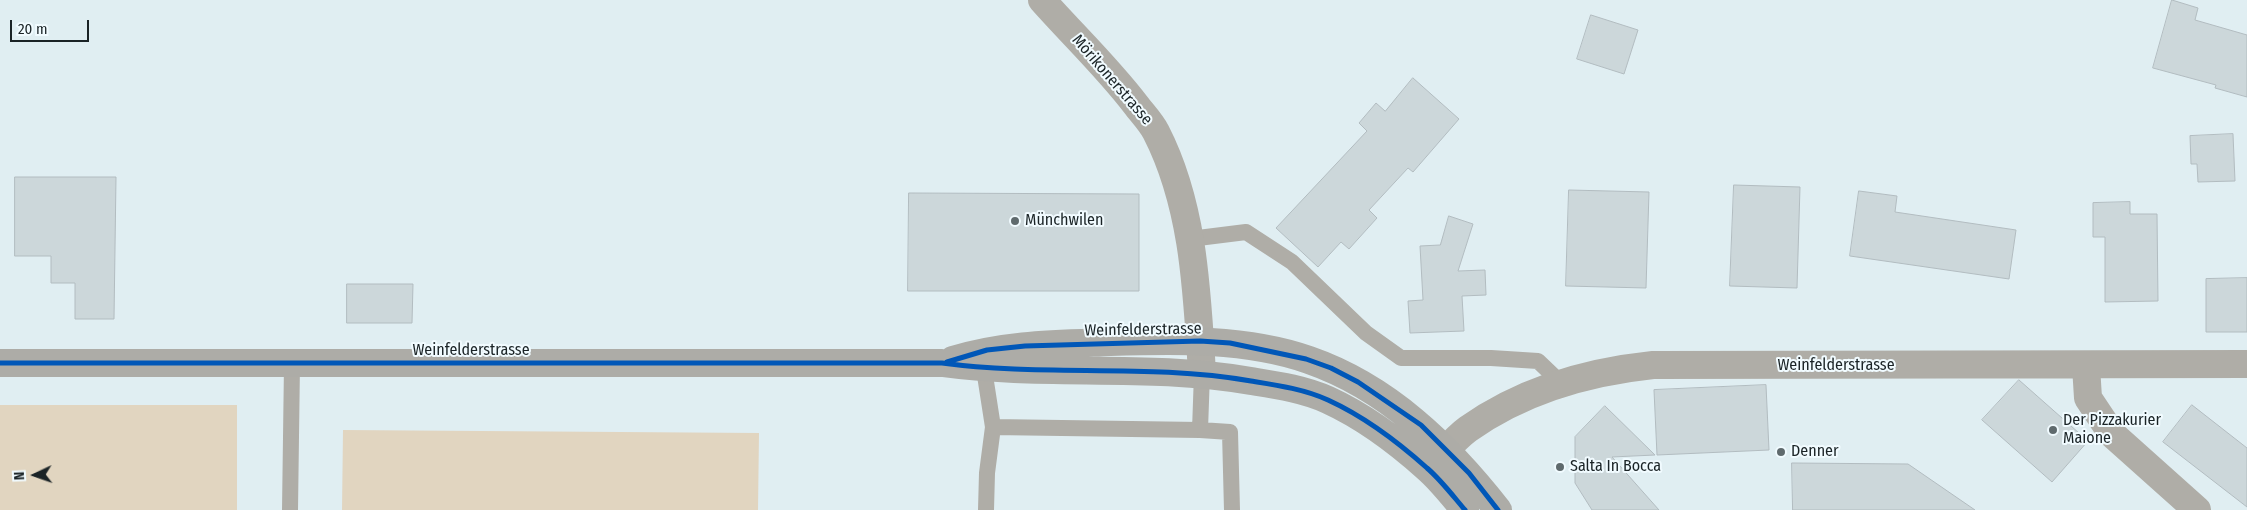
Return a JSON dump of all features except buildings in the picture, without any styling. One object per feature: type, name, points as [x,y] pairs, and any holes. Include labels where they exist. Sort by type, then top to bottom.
[{"type":"main road","name":"Weinfelderstrasse","points":[[942,363],[987,350],[1025,346],[1200,341],[1230,343],[1306,359],[1331,368],[1358,382],[1421,425],[1465,510]]},
{"type":"main road","name":"Weinfelderstrasse","points":[[0,362],[292,364],[942,363],[984,369],[1156,370],[1202,373],[1271,384],[1327,400],[1381,432],[1438,460],[1498,510]]},
{"type":"street","name":"Mörikonerstrasse","points":[[1042,0],[1120,84],[1156,131],[1176,180],[1190,239],[1197,293],[1202,373]]},
{"type":"street","name":"Weinfelderstrasse","points":[[1438,460],[1466,430],[1528,395],[1561,383],[1609,370],[1653,365],[2086,366],[2247,364]]},
{"type":"street","points":[[2086,366],[2088,398],[2112,434],[2197,510]]},
{"type":"lane","points":[[1190,239],[1246,232],[1292,262],[1366,333],[1401,358],[1491,358],[1538,361],[1561,383]]},
{"type":"lane","points":[[290,510],[292,364]]},
{"type":"lane","points":[[984,369],[993,427],[987,473],[986,510]]},
{"type":"lane","points":[[1200,430],[1202,373]]},
{"type":"lane","points":[[993,427],[1230,432],[1232,510]]},
{"type":"shaded area","points":[[0,405],[237,405],[237,510],[0,510]]},
{"type":"shaded area","points":[[343,430],[759,433],[758,510],[342,510]]},
{"type":"cycle path","points":[[947,362],[987,350],[1025,346],[1200,341],[1230,343],[1306,359],[1331,368],[1358,382],[1421,425],[1469,473],[1498,510]]},
{"type":"cycle path","points":[[0,363],[942,363],[1019,369],[1135,371],[1212,376],[1300,390],[1341,406],[1380,430],[1416,458],[1437,478],[1465,510]]},
{"type":"place","name":"Münchwilen","points":[[1015,221]]},
{"type":"place","name":"Der Pizzakurier Maione","points":[[2053,430]]},
{"type":"place","name":"Denner","points":[[1781,452]]},
{"type":"place","name":"Salta In Bocca","points":[[1560,467]]}]
